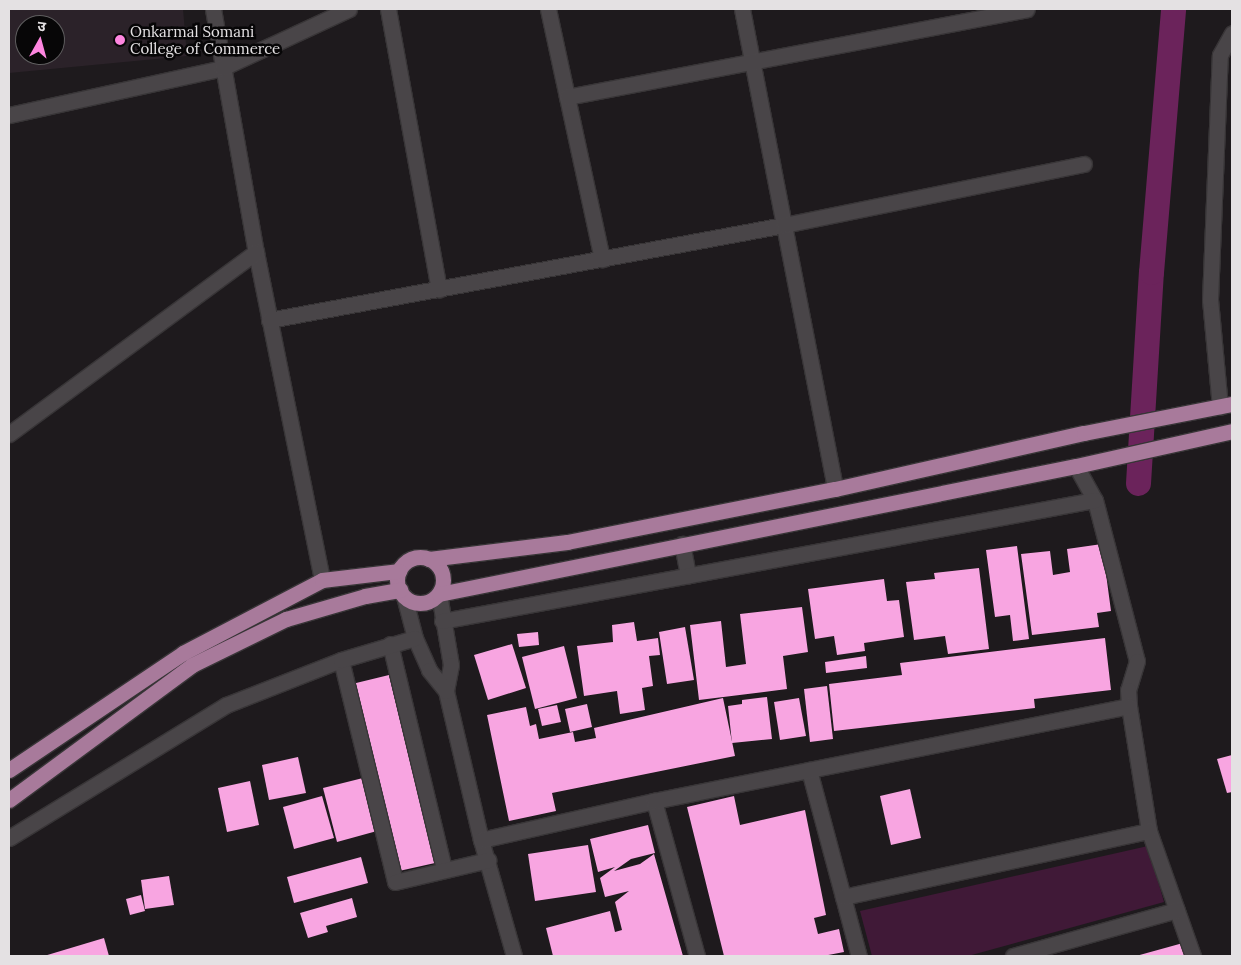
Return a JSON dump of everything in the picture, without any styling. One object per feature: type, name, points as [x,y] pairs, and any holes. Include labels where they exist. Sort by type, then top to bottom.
[{"type":"main road","points":[[9,770],[183,653],[322,580],[399,571],[411,559],[430,559],[567,542],[835,489],[1084,433],[1204,412],[1226,406]]},
{"type":"main road","points":[[9,800],[200,661],[286,619],[364,596],[402,593],[418,602],[439,594],[1076,466],[1225,432]]},
{"type":"main road","points":[[430,559],[442,574],[439,594]]},
{"type":"main road","points":[[399,571],[402,593]]},
{"type":"street","points":[[213,9],[256,252],[322,580]]},
{"type":"street","points":[[9,115],[222,68],[349,9]]},
{"type":"street","points":[[388,9],[440,289]]},
{"type":"street","points":[[548,9],[602,259]]},
{"type":"street","points":[[742,9],[835,489]]},
{"type":"street","points":[[567,97],[1027,9]]},
{"type":"street","points":[[1226,406],[1210,300],[1220,55],[1232,33]]},
{"type":"street","points":[[269,320],[784,225],[1084,164]]},
{"type":"street","points":[[9,434],[256,252]]},
{"type":"street","points":[[1076,466],[1095,500],[1136,661],[1128,690],[1129,706],[1150,830],[1193,956]]},
{"type":"street","points":[[442,620],[1095,500]]},
{"type":"street","points":[[682,544],[688,575]]},
{"type":"street","points":[[402,593],[415,638],[428,670],[446,691]]},
{"type":"street","points":[[439,594],[451,665],[446,691],[481,840],[514,956]]},
{"type":"street","points":[[9,838],[226,705],[341,660],[415,638]]},
{"type":"street","points":[[390,644],[444,870]]},
{"type":"street","points":[[341,660],[395,882],[488,860]]},
{"type":"street","points":[[481,840],[654,801],[1129,706]]},
{"type":"street","points":[[808,770],[859,956]]},
{"type":"street","points":[[654,801],[697,956]]},
{"type":"street","points":[[843,897],[1150,830]]},
{"type":"street","points":[[1013,956],[1177,910]]},
{"type":"shaded area","name":"Onkarmal Somani College of Commerce","points":[[9,9],[183,9],[187,56],[9,73]]},
{"type":"shaded area","points":[[1148,846],[1164,902],[968,956],[872,956],[860,911]]},
{"type":"building","points":[[1102,544],[1111,611],[1097,613],[1099,627],[1032,635],[1021,554],[1050,551],[1053,575],[1070,572],[1067,549]]},
{"type":"building","points":[[1017,546],[1029,639],[1013,641],[1010,615],[995,617],[986,550]]},
{"type":"building","points":[[979,568],[989,649],[948,654],[945,636],[914,640],[906,582],[935,579],[934,573]]},
{"type":"building","points":[[884,579],[887,601],[899,600],[904,637],[864,643],[865,651],[837,655],[834,636],[815,639],[808,589]]},
{"type":"building","points":[[802,607],[808,652],[783,656],[787,689],[699,700],[690,625],[721,621],[726,667],[746,664],[740,614]]},
{"type":"building","points":[[634,622],[637,641],[658,638],[660,655],[649,656],[653,686],[642,688],[645,710],[620,714],[617,691],[584,696],[577,646],[613,642],[612,625]]},
{"type":"building","points":[[685,627],[694,680],[667,684],[659,632]]},
{"type":"building","points":[[538,632],[539,645],[519,647],[517,634]]},
{"type":"building","points":[[1105,638],[1111,690],[1034,699],[1035,708],[834,731],[829,684],[902,675],[900,663]]},
{"type":"building","points":[[512,644],[526,688],[488,700],[474,655]]},
{"type":"building","points":[[564,646],[577,698],[535,709],[522,657]]},
{"type":"building","points":[[866,656],[867,668],[826,673],[825,662]]},
{"type":"building","points":[[389,675],[435,863],[399,871],[352,684]]},
{"type":"building","points":[[827,686],[833,739],[810,742],[804,689]]},
{"type":"building","points":[[767,697],[772,739],[732,743],[728,706],[742,704],[742,700]]},
{"type":"building","points":[[723,698],[735,756],[552,793],[556,811],[509,821],[487,715],[526,707],[530,726],[536,724],[539,739],[573,732],[575,742],[596,738],[594,728]]},
{"type":"building","points":[[799,698],[806,736],[780,740],[774,702]]},
{"type":"building","points":[[587,704],[592,727],[570,732],[565,709]]},
{"type":"building","points":[[557,705],[561,722],[542,726],[538,709]]},
{"type":"building","points":[[1232,755],[1232,792],[1227,793],[1217,759]]},
{"type":"building","points":[[298,757],[306,793],[269,800],[262,765]]},
{"type":"building","points":[[363,778],[377,831],[337,842],[323,788]]},
{"type":"building","points":[[250,781],[259,825],[227,832],[218,788]]},
{"type":"building","points":[[910,789],[921,838],[891,845],[880,796]]},
{"type":"building","points":[[322,796],[334,838],[294,849],[283,807]]},
{"type":"building","points":[[734,796],[740,825],[805,810],[826,915],[814,918],[818,934],[839,929],[844,952],[823,956],[724,956],[687,807]]},
{"type":"building","points":[[648,825],[655,853],[631,859],[614,871],[640,864],[654,854],[683,956],[553,956],[546,928],[610,911],[615,932],[622,930],[615,902],[629,891],[605,897],[600,878],[615,867],[598,872],[590,839]]},
{"type":"building","points":[[588,845],[596,892],[535,901],[528,854]]},
{"type":"building","points":[[361,857],[368,883],[294,903],[287,877]]},
{"type":"building","points":[[169,876],[174,905],[145,909],[141,880]]},
{"type":"building","points":[[141,895],[145,911],[130,915],[126,899]]},
{"type":"building","points":[[352,898],[357,917],[326,926],[328,932],[308,938],[300,913]]},
{"type":"building","points":[[104,938],[109,956],[44,956]]},
{"type":"building","points":[[1183,943],[1187,956],[1136,956]]},
{"type":"waterway","points":[[1138,483],[1151,272],[1173,9]]},
{"type":"place","name":"Onkarmal Somani College of Commerce","points":[[120,40]]}]
